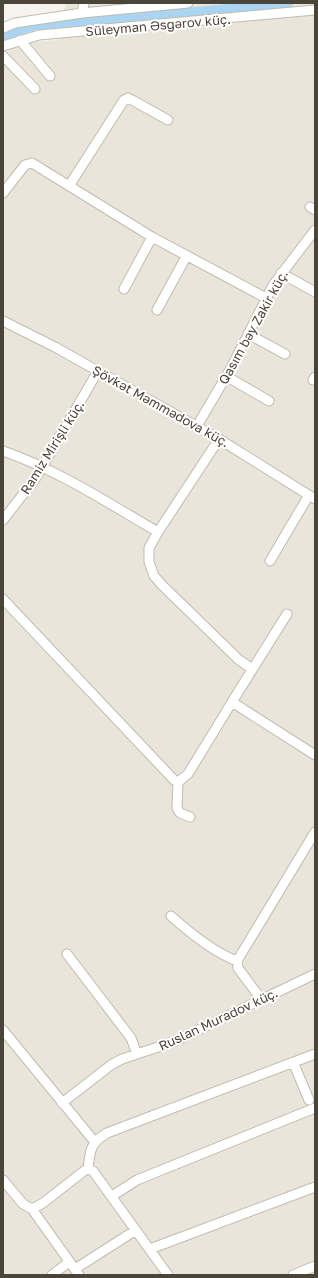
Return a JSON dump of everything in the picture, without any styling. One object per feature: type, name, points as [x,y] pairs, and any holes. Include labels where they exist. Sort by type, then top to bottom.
[{"type":"street","points":[[82,14],[84,3]]},
{"type":"street","name":"Süleyman Əsgərov küç.","points":[[3,28],[15,23],[82,14],[188,3]]},
{"type":"street","name":"Süleyman Əsgərov küç.","points":[[3,46],[39,35],[315,10]]},
{"type":"street","points":[[20,40],[50,76]]},
{"type":"street","points":[[3,56],[35,89]]},
{"type":"street","points":[[69,186],[124,100],[128,98],[168,120]]},
{"type":"street","points":[[3,194],[25,165],[32,163],[186,257],[266,298]]},
{"type":"street","name":"Qasım bəy Zakir küç.","points":[[197,426],[226,376],[266,298],[281,273],[315,230]]},
{"type":"street","points":[[124,289],[152,237]]},
{"type":"street","points":[[157,310],[186,257]]},
{"type":"street","points":[[281,273],[315,292]]},
{"type":"street","name":"Şövkət Məmmədova küç.","points":[[3,321],[98,371],[197,426],[312,497]]},
{"type":"street","points":[[248,334],[285,354]]},
{"type":"street","name":"Ramiz Mirişli küç.","points":[[3,520],[27,490],[98,371]]},
{"type":"street","points":[[226,376],[269,401]]},
{"type":"street","points":[[219,439],[158,532],[149,548],[149,562],[154,576],[238,659],[252,669]]},
{"type":"street","points":[[3,451],[42,466],[158,532]]},
{"type":"street","points":[[270,560],[312,497]]},
{"type":"street","points":[[3,599],[168,776],[178,782]]},
{"type":"street","points":[[190,818],[180,813],[177,808],[178,782],[188,774],[287,614]]},
{"type":"street","points":[[232,702],[315,754]]},
{"type":"street","points":[[261,999],[238,968],[237,961],[315,832]]},
{"type":"street","points":[[171,916],[190,933],[228,958],[237,961]]},
{"type":"street","points":[[67,954],[131,1038],[137,1054]]},
{"type":"street","name":"Ruslan Muradov küç.","points":[[62,1103],[122,1058],[173,1042],[315,974]]},
{"type":"street","points":[[3,1030],[94,1141]]},
{"type":"street","points":[[32,1209],[43,1203],[88,1169],[90,1153],[94,1141],[107,1133],[315,1054]]},
{"type":"street","points":[[293,1062],[309,1100]]},
{"type":"street","points":[[112,1196],[137,1180],[315,1108]]},
{"type":"street","points":[[88,1169],[96,1175],[112,1196],[168,1275]]},
{"type":"street","points":[[3,1180],[24,1204],[32,1209],[77,1272],[136,1230]]},
{"type":"street","points":[[150,1249],[315,1187]]},
{"type":"street","points":[[52,1275],[69,1262]]},
{"type":"street","points":[[293,1275],[315,1266]]},
{"type":"shaded area","points":[[66,3],[315,3],[315,1275],[3,1275],[3,53],[29,42],[57,40]]},
{"type":"waterway","points":[[3,36],[33,26],[289,3]]}]
